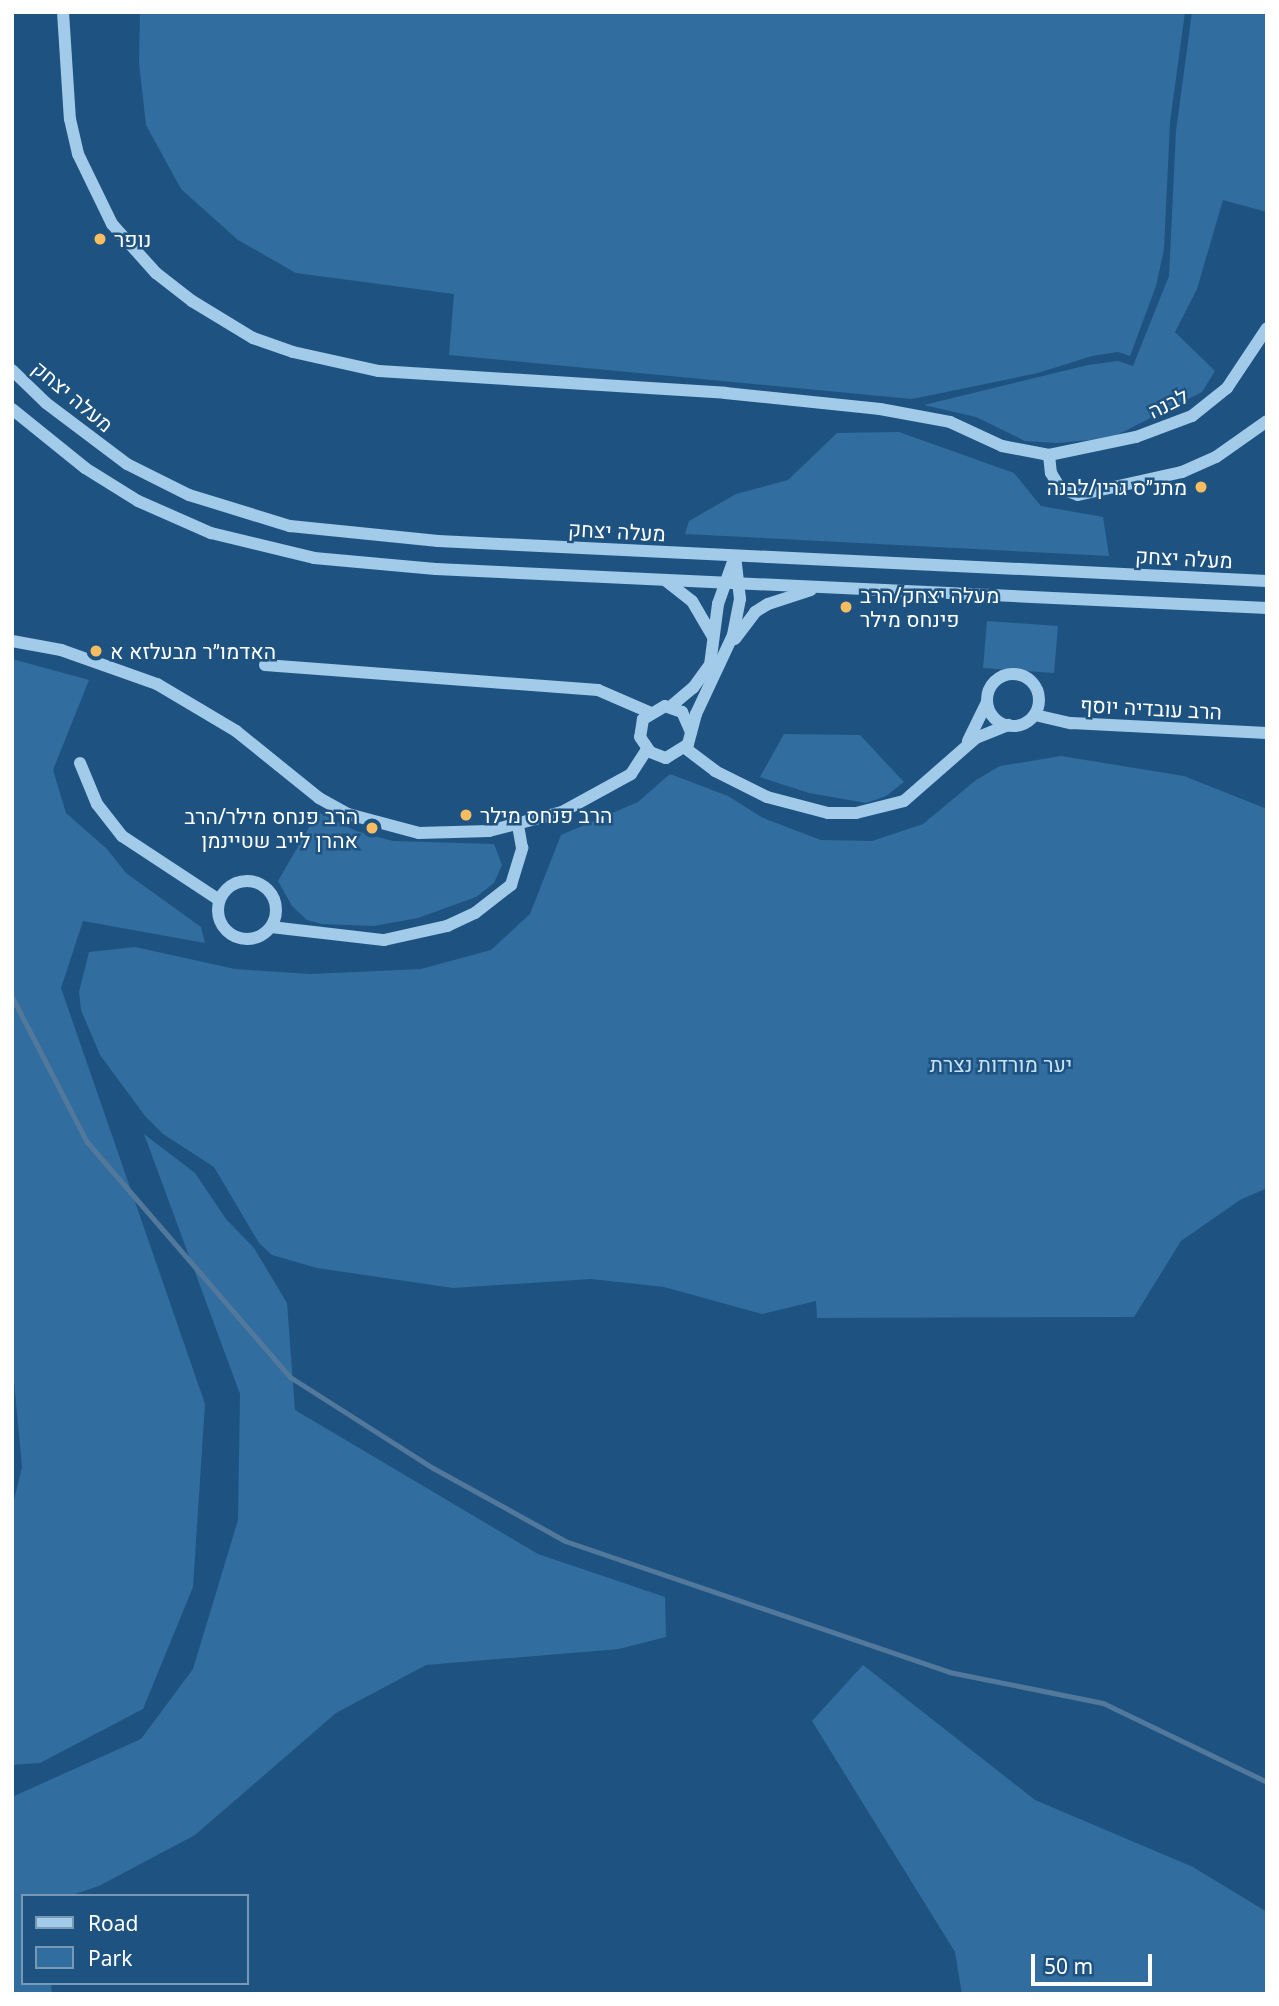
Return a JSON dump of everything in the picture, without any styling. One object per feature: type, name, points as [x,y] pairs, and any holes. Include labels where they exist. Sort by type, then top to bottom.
[{"type":"street","points":[[63,12],[64,85],[78,154],[112,224],[156,273],[253,338],[379,371],[725,393],[880,409],[950,422],[1002,446],[1049,455],[1051,473],[1060,488],[1078,495],[1182,472],[1216,457],[1267,421]]},
{"type":"street","name":"לבנה","points":[[1049,455],[1136,438],[1192,416],[1227,388],[1267,328]]},
{"type":"street","name":"מעלה יצחק","points":[[12,370],[46,403],[127,464],[189,495],[251,517],[318,531],[390,538],[1267,581]]},
{"type":"street","points":[[12,409],[112,487],[178,520],[244,543],[350,562],[740,584],[1267,608]]},
{"type":"street","points":[[649,712],[640,728],[647,749],[666,758],[685,748],[721,646],[724,583],[735,556]]},
{"type":"street","points":[[265,665],[598,690],[649,712],[670,707],[701,678],[721,646],[738,613],[740,584],[735,556]]},
{"type":"street","points":[[665,580],[704,615],[721,646]]},
{"type":"street","points":[[721,646],[755,612],[819,587]]},
{"type":"street","points":[[12,641],[72,653],[157,684],[236,731],[319,797],[348,814],[419,833],[518,826],[594,798],[631,774],[647,749]]},
{"type":"street","points":[[685,748],[715,771],[767,797],[828,813],[868,811],[904,801],[965,747],[1009,725],[1026,723],[1035,715],[1039,694],[1022,676],[998,679],[965,747]]},
{"type":"street","points":[[987,702],[994,717],[1009,725]]},
{"type":"street","points":[[670,707],[688,718],[691,732]]},
{"type":"street","name":"הרב עובדיה יוסף","points":[[1035,715],[1071,723],[1267,733]]},
{"type":"street","points":[[80,764],[97,804],[122,836],[219,900]]},
{"type":"street","points":[[271,928],[275,901],[262,884],[242,881],[232,884],[219,900],[219,920],[233,936],[253,938],[271,928],[384,940],[447,926],[475,913],[511,885],[522,848],[518,826]]},
{"type":"green space","points":[[140,12],[1185,12],[1170,122],[1164,249],[1156,286],[1130,356],[1118,352],[1092,356],[1038,373],[912,399],[449,355],[454,294],[296,273],[238,240],[181,189],[146,125],[139,63]]},
{"type":"green space","points":[[1192,12],[1267,12],[1267,212],[1223,200],[1197,289],[1175,332],[1215,371],[1202,392],[1111,438],[1057,443],[1025,441],[976,417],[924,405],[1088,365],[1118,361],[1133,366],[1169,276],[1176,131]]},
{"type":"green space","points":[[899,432],[1014,473],[1041,506],[1103,517],[1109,556],[685,534],[689,521],[736,494],[788,480],[837,433]]},
{"type":"green space","points":[[987,621],[1058,626],[1054,673],[983,668]]},
{"type":"green space","points":[[12,659],[89,680],[53,770],[66,813],[107,849],[126,873],[201,927],[205,943],[83,921],[61,988],[205,1404],[193,1587],[143,1709],[40,1763],[12,1765],[12,1508],[22,1467],[12,1360]]},
{"type":"green space","points":[[784,734],[860,735],[904,782],[886,796],[866,803],[809,793],[760,777]]},
{"type":"green space","name":"יער מורדות נצרת","points":[[1061,756],[1184,776],[1267,809],[1267,1188],[1240,1200],[1181,1241],[1134,1317],[817,1318],[816,1301],[762,1314],[664,1287],[591,1279],[453,1288],[317,1268],[272,1255],[259,1243],[214,1167],[163,1134],[145,1116],[100,1055],[81,1010],[79,992],[89,952],[135,947],[235,969],[310,974],[421,969],[491,950],[530,914],[561,835],[638,802],[670,774],[728,796],[763,818],[821,840],[872,841],[923,824],[976,780],[1000,766]]},
{"type":"green space","points":[[318,812],[356,831],[393,841],[494,844],[502,865],[494,883],[476,897],[418,918],[374,926],[322,924],[307,920],[292,906],[278,881]]},
{"type":"green space","points":[[144,1134],[195,1173],[226,1219],[254,1248],[287,1303],[295,1410],[538,1554],[665,1597],[666,1637],[619,1649],[426,1665],[336,1713],[195,1835],[99,1886],[75,1894],[21,1894],[21,1985],[51,1985],[52,1994],[12,1994],[12,1797],[141,1739],[193,1669],[238,1520],[240,1394]]},
{"type":"green space","points":[[863,1665],[1035,1800],[1193,1867],[1267,1912],[1267,1994],[962,1994],[955,1952],[812,1721]]},
{"type":"waterway","points":[[12,997],[87,1142],[290,1377],[433,1468],[565,1541],[949,1672],[1103,1703],[1267,1782]]},
{"type":"place","name":"נופר","points":[[100,239]]},
{"type":"place","name":"מתנ״ס גרין/לבנה","points":[[1201,487]]},
{"type":"place","name":"מעלה יצחק/הרב פינחס מילר","points":[[846,607]]},
{"type":"place","name":"האדמו״ר מבעלזא א","points":[[96,651]]},
{"type":"place","name":"הרב פנחס מילר","points":[[466,815]]},
{"type":"place","name":"הרב פנחס מילר/הרב אהרן לייב שטיינמן","points":[[372,828]]}]
